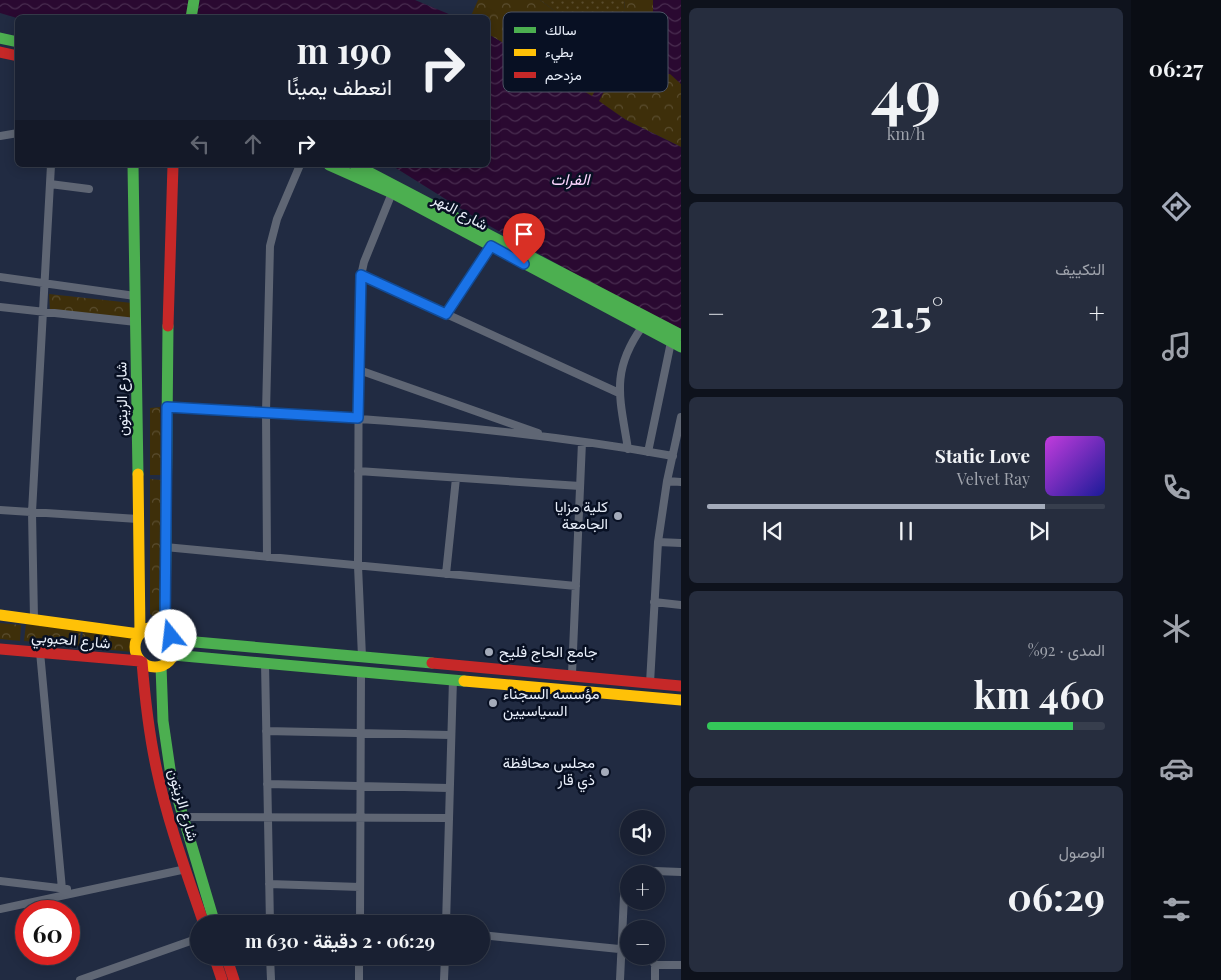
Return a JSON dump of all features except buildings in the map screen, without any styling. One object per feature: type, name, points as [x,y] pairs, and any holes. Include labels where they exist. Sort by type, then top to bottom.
[{"type":"main road","points":[[192,15],[194,0]]},
{"type":"main road","points":[[0,38],[15,41]]},
{"type":"main road","points":[[0,52],[15,55]]},
{"type":"main road","name":"شارع الزيتون","points":[[133,167],[140,633]]},
{"type":"main road","points":[[165,630],[168,276],[173,167]]},
{"type":"main road","name":"شارع النهر","points":[[334,167],[392,193],[676,344]]},
{"type":"main road","name":"شارع النهر","points":[[359,167],[681,335]]},
{"type":"main road","points":[[0,615],[140,633],[152,627],[165,630],[173,640],[173,654],[161,666],[154,667],[141,661],[137,656],[135,645],[140,633]]},
{"type":"main road","points":[[173,640],[572,674],[681,686]]},
{"type":"main road","name":"شارع الحبوبي","points":[[0,649],[141,661]]},
{"type":"main road","points":[[173,654],[681,700]]},
{"type":"main road","name":"شارع الزيتون","points":[[141,661],[146,707],[157,771],[201,915]]},
{"type":"main road","points":[[419,677],[421,662]]},
{"type":"main road","name":"شارع الزيتون","points":[[161,666],[166,748],[171,776],[212,915]]},
{"type":"main road","points":[[217,965],[222,980]]},
{"type":"main road","points":[[229,965],[234,980]]},
{"type":"street","points":[[0,136],[15,134]]},
{"type":"street","points":[[34,619],[32,512],[46,284],[51,167]]},
{"type":"street","points":[[267,557],[266,412],[270,246],[277,219],[299,167]]},
{"type":"street","points":[[50,184],[89,189]]},
{"type":"street","points":[[362,657],[358,566],[358,418],[361,275],[392,193]]},
{"type":"street","points":[[446,314],[491,246]]},
{"type":"street","points":[[361,275],[619,393]]},
{"type":"street","points":[[0,277],[135,296]]},
{"type":"street","points":[[0,307],[136,322]]},
{"type":"street","points":[[628,449],[619,393],[620,375],[631,342],[642,326]]},
{"type":"street","points":[[648,452],[676,344]]},
{"type":"street","points":[[359,370],[552,438]]},
{"type":"street","points":[[167,407],[358,418],[552,438],[673,456]]},
{"type":"street","points":[[650,683],[658,542],[667,481],[681,417]]},
{"type":"street","points":[[572,674],[582,442]]},
{"type":"street","points":[[358,471],[580,486]]},
{"type":"street","points":[[446,574],[456,478]]},
{"type":"street","points":[[667,481],[681,482]]},
{"type":"street","points":[[0,510],[138,519]]},
{"type":"street","points":[[658,542],[681,543]]},
{"type":"street","points":[[165,548],[576,586]]},
{"type":"street","points":[[654,602],[681,605]]},
{"type":"street","points":[[40,652],[62,889]]},
{"type":"street","points":[[265,663],[270,915]]},
{"type":"street","points":[[360,915],[361,672]]},
{"type":"street","points":[[446,915],[453,679]]},
{"type":"street","points":[[266,731],[450,735]]},
{"type":"street","points":[[267,784],[449,788]]},
{"type":"street","points":[[182,817],[448,818]]},
{"type":"street","points":[[0,909],[186,869]]},
{"type":"street","points":[[665,871],[681,872]]},
{"type":"street","points":[[0,881],[84,892]]},
{"type":"street","points":[[269,884],[360,887]]},
{"type":"street","points":[[490,936],[620,949]]},
{"type":"street","points":[[80,980],[190,941]]},
{"type":"street","points":[[270,965],[271,980]]},
{"type":"street","points":[[359,965],[359,980]]},
{"type":"street","points":[[444,980],[445,965]]},
{"type":"street","points":[[620,965],[620,980]]},
{"type":"street","points":[[655,980],[656,965]]},
{"type":"street","points":[[665,965],[681,965]]},
{"type":"green space","points":[[478,0],[540,0],[556,12],[503,12],[503,43],[490,35],[490,15],[471,15]]},
{"type":"green space","points":[[540,0],[625,0],[624,12],[556,12]]},
{"type":"green space","points":[[625,0],[681,0],[681,147],[626,120],[584,92],[668,92],[668,12],[624,12]]},
{"type":"green space","points":[[49,294],[132,303],[130,319],[50,311]]},
{"type":"green space","points":[[160,407],[161,475],[150,475],[150,408]]},
{"type":"green space","points":[[150,479],[161,480],[159,617],[156,619],[150,614]]},
{"type":"green space","points":[[0,623],[21,625],[20,641],[0,639]]},
{"type":"green space","points":[[26,624],[81,630],[79,646],[24,641]]},
{"type":"green space","points":[[83,631],[133,635],[132,652],[81,647]]},
{"type":"water","points":[[0,0],[415,0],[451,15],[15,15],[15,17],[0,13]]},
{"type":"water","name":"الفرات","points":[[653,0],[681,0],[681,84],[668,74],[668,12],[653,12]]},
{"type":"water","name":"الفرات","points":[[490,35],[503,43],[503,92],[585,92],[592,96],[594,92],[604,92],[599,101],[626,120],[681,147],[681,329],[611,294],[479,220],[394,167],[490,167]]},
{"type":"traffic: fast","points":[[192,15],[194,0]]},
{"type":"traffic: fast","points":[[0,38],[15,41]]},
{"type":"traffic: fast","points":[[133,167],[138,474]]},
{"type":"traffic: fast","points":[[334,167],[392,193],[681,347]]},
{"type":"traffic: fast","points":[[359,167],[681,335]]},
{"type":"traffic: fast","points":[[165,629],[168,326]]},
{"type":"traffic: fast","points":[[173,640],[432,663]]},
{"type":"traffic: fast","points":[[173,655],[464,681]]},
{"type":"traffic: fast","points":[[161,666],[163,721],[171,776],[212,915]]},
{"type":"traffic: slow","points":[[138,474],[140,633]]},
{"type":"traffic: slow","points":[[0,615],[139,634]]},
{"type":"traffic: slow","points":[[155,627],[169,633],[175,647],[169,661],[155,667],[141,661],[135,647],[141,633],[155,627]]},
{"type":"traffic: slow","points":[[464,681],[681,700]]},
{"type":"traffic: jam","points":[[0,52],[15,55]]},
{"type":"traffic: jam","points":[[168,326],[173,167]]},
{"type":"traffic: jam","points":[[0,649],[140,661]]},
{"type":"traffic: jam","points":[[142,662],[154,757],[161,790],[201,915]]},
{"type":"traffic: jam","points":[[432,663],[681,686]]},
{"type":"traffic: jam","points":[[217,965],[222,980]]},
{"type":"traffic: jam","points":[[229,965],[234,980]]},
{"type":"place","name":"كلية مزايا الجامعة","points":[[618,516]]},
{"type":"place","name":"جامع الحاج فليح","points":[[489,652]]},
{"type":"place","name":"مؤسسه السجناء السياسيين","points":[[493,703]]},
{"type":"place","name":"مجلس محافظة ذي قار","points":[[605,772]]},
{"type":"route","points":[[171,636],[165,630],[167,407],[358,418],[361,275],[446,314],[491,246],[524,264]]}]
